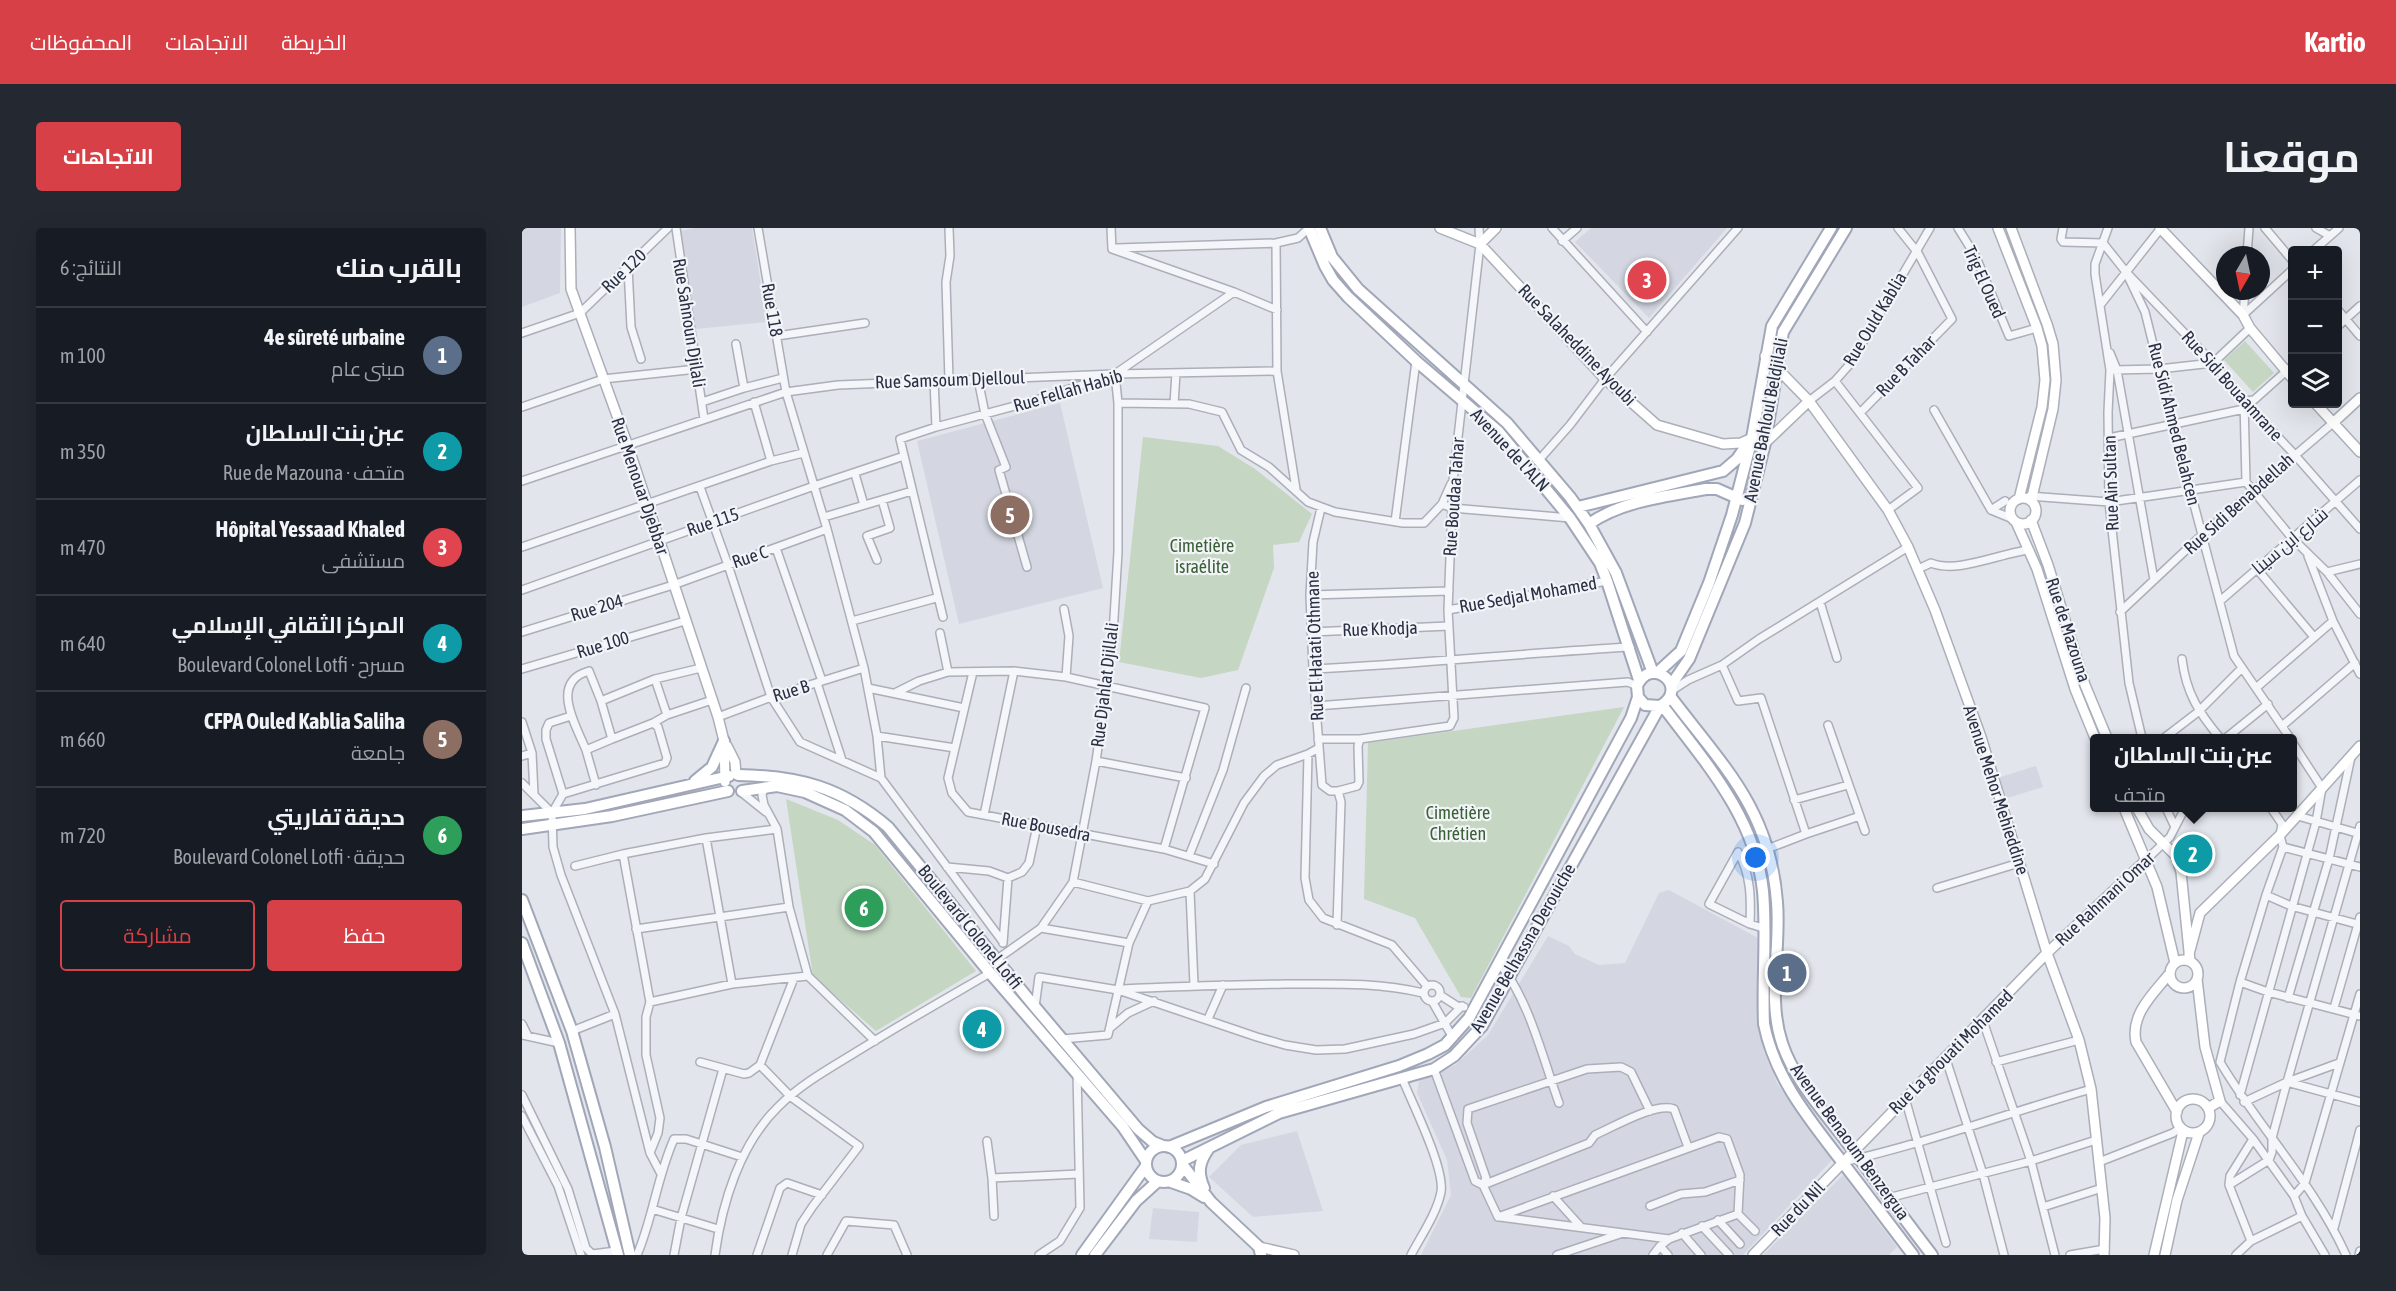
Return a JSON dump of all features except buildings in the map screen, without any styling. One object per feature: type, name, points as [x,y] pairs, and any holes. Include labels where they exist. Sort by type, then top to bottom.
[{"type":"main road","name":"Avenue de l'ALN","points":[[1309,228],[1314,244],[1333,280],[1359,309],[1512,446],[1570,518],[1607,580],[1630,647],[1638,688]]},
{"type":"main road","name":"Avenue de l'ALN","points":[[1320,228],[1332,257],[1358,289],[1507,423],[1578,507],[1616,573],[1655,673]]},
{"type":"main road","name":"Avenue Bahloul Beldjilali","points":[[1655,673],[1681,651],[1709,583],[1736,499],[1752,438],[1765,356],[1776,316],[1831,228]]},
{"type":"main road","name":"Avenue Bahloul Beldjilali","points":[[1671,691],[1689,659],[1745,523],[1765,443],[1783,332],[1846,228]]},
{"type":"main road","points":[[1578,507],[1723,471],[1737,459],[1752,438]]},
{"type":"main road","points":[[1589,524],[1603,515],[1625,507],[1706,489],[1717,489],[1745,501],[1751,498]]},
{"type":"main road","points":[[1655,673],[1668,680],[1671,691],[1661,706],[1644,705],[1638,688],[1645,675],[1655,673]]},
{"type":"main road","name":"Avenue Belhassna Derouiche","points":[[1166,1147],[1266,1107],[1399,1066],[1428,1054],[1453,1038],[1475,1008],[1631,718],[1638,688]]},
{"type":"main road","name":"Avenue Benaoum Benzergua","points":[[1671,691],[1725,765],[1748,800],[1761,827],[1772,868],[1777,903],[1776,1014],[1782,1043],[1795,1069],[1823,1111],[1932,1255]]},
{"type":"main road","name":"Avenue Benaoum Benzergua","points":[[1661,706],[1724,785],[1751,842],[1761,878],[1762,988],[1767,1041],[1785,1083],[1913,1255]]},
{"type":"main road","name":"Avenue Belhassna Derouiche","points":[[1182,1163],[1279,1113],[1434,1069],[1454,1056],[1482,1026],[1661,706]]},
{"type":"main road","points":[[690,785],[712,767],[724,741]]},
{"type":"main road","name":"Boulevard Colonel Lotfi","points":[[522,816],[595,807],[690,785],[730,779],[780,777],[818,785],[838,793],[873,814],[888,827],[999,958],[1035,1007],[1138,1130],[1153,1142],[1166,1147]]},
{"type":"main road","points":[[730,779],[745,783],[741,792]]},
{"type":"main road","name":"Boulevard Colonel Lotfi","points":[[730,779],[734,794],[765,786],[787,787],[805,792],[826,800],[859,819],[874,832],[906,867],[990,973],[1123,1127],[1146,1164]]},
{"type":"main road","name":"Boulevard Colonel Lotfi","points":[[522,829],[612,816],[730,779]]},
{"type":"main road","points":[[522,900],[572,1031],[605,1147],[630,1255]]},
{"type":"main road","points":[[522,943],[559,1043],[617,1253]]},
{"type":"main road","points":[[1082,1255],[1146,1164],[1152,1151],[1166,1147],[1178,1152],[1182,1163],[1211,1202],[1260,1251]]},
{"type":"main road","points":[[1209,1148],[1201,1159],[1198,1171],[1211,1202]]},
{"type":"main road","points":[[1170,1182],[1179,1175],[1182,1163]]},
{"type":"main road","points":[[1146,1164],[1150,1176],[1158,1182],[1170,1182],[1191,1189],[1211,1202]]},
{"type":"main road","points":[[1095,1255],[1136,1201],[1158,1182]]},
{"type":"street","name":"Rue Menouar Djebbar","points":[[570,228],[571,289],[660,540],[724,741],[733,757],[730,779]]},
{"type":"street","name":"Rue 120","points":[[580,313],[668,228]]},
{"type":"street","name":"Rue Sahnoun Djilali","points":[[676,228],[704,418]]},
{"type":"street","name":"Rue 118","points":[[758,228],[786,392],[824,517],[864,668],[877,736],[881,778]]},
{"type":"street","points":[[949,228],[950,256],[946,282],[949,380]]},
{"type":"street","points":[[1111,228],[1112,249]]},
{"type":"street","points":[[1112,249],[1276,243],[1298,238],[1309,228]]},
{"type":"street","points":[[1440,228],[1480,244],[1496,228]]},
{"type":"street","name":"Rue Boudaa Tahar","points":[[1360,739],[1450,726],[1454,718],[1448,610],[1452,481],[1480,244],[1479,228]]},
{"type":"street","points":[[1552,228],[1647,332]]},
{"type":"street","points":[[1562,241],[1577,228]]},
{"type":"street","points":[[1539,460],[1570,425],[1605,379],[1738,228]]},
{"type":"street","points":[[1898,228],[1916,251]]},
{"type":"street","name":"Rue Ould Kablia","points":[[1809,401],[1835,381],[1850,364],[1930,228]]},
{"type":"street","name":"Trig El Oued","points":[[1958,228],[1976,257],[2009,336],[2037,328]]},
{"type":"street","points":[[1998,228],[2042,346],[2044,389],[2042,407],[2019,499],[2010,508],[2015,521]]},
{"type":"street","points":[[1934,410],[1991,510],[2024,524],[2031,520],[2035,511],[2030,499],[2053,410],[2056,380],[2053,344],[2048,324],[2011,228]]},
{"type":"street","points":[[2016,228],[2016,240]]},
{"type":"street","points":[[2063,228],[2061,239],[2063,242],[2103,243]]},
{"type":"street","points":[[2108,228],[2095,264],[2095,274],[2106,346],[2130,435],[2154,580]]},
{"type":"street","points":[[2101,303],[2161,228],[2243,315],[2250,328],[2288,370]]},
{"type":"street","points":[[2247,246],[2248,228]]},
{"type":"street","points":[[2265,228],[2288,255]]},
{"type":"street","points":[[2316,228],[2330,236]]},
{"type":"street","points":[[2319,246],[2339,228]]},
{"type":"street","points":[[1276,243],[1277,371],[1296,489]]},
{"type":"street","name":"Rue Sidi Bouaamrane","points":[[2103,243],[2126,272],[2213,363],[2360,529]]},
{"type":"street","name":"Rue Salaheddine Ayoubi","points":[[1480,244],[1605,379],[1657,425],[1723,444],[1752,438]]},
{"type":"street","points":[[1112,249],[1234,292],[1276,310]]},
{"type":"street","name":"Rue B Tahar","points":[[1860,413],[1952,319],[1916,251]]},
{"type":"street","points":[[628,267],[631,327],[641,359]]},
{"type":"street","name":"Rue Sidi Ahmed Belahcen","points":[[2126,272],[2145,312],[2234,656],[2287,734]]},
{"type":"street","points":[[2243,315],[2288,274]]},
{"type":"street","points":[[1115,374],[1234,292]]},
{"type":"street","points":[[2243,315],[2244,300]]},
{"type":"street","points":[[2342,322],[2360,306]]},
{"type":"street","points":[[522,333],[580,313]]},
{"type":"street","points":[[2342,316],[2360,336]]},
{"type":"street","points":[[777,336],[865,323]]},
{"type":"street","points":[[2114,370],[2159,369],[2213,363],[2250,328]]},
{"type":"street","points":[[736,344],[744,388]]},
{"type":"street","name":"Avenue Mehor Mehieddine","points":[[1765,356],[1809,401],[1888,510],[1918,569],[1981,736],[2047,953],[2079,1040],[2091,1089],[2102,1188],[2104,1252]]},
{"type":"street","points":[[1395,522],[1416,361]]},
{"type":"street","points":[[522,407],[603,379],[697,369]]},
{"type":"street","name":"Rue Ain Sultan","points":[[2114,370],[2109,438],[2109,502],[2129,683],[2141,734]]},
{"type":"street","name":"Rue Fellah Habib","points":[[904,456],[900,439],[1115,374],[1277,371]]},
{"type":"street","points":[[1174,404],[1176,373]]},
{"type":"street","name":"Rue Samsoum Djelloul","points":[[522,481],[786,392],[838,385],[1115,374]]},
{"type":"street","name":"Rue Djahlat Djillali","points":[[999,958],[1041,928],[1073,882],[1083,834],[1112,651],[1118,552],[1118,403],[1115,374]]},
{"type":"street","points":[[2109,438],[2173,425],[2248,404],[2288,374]]},
{"type":"street","points":[[702,402],[783,378]]},
{"type":"street","points":[[978,379],[986,414],[1006,467],[999,470],[1027,567]]},
{"type":"street","points":[[934,380],[936,427]]},
{"type":"street","points":[[1835,381],[1918,488],[1888,510]]},
{"type":"street","name":"Rue Sidi Benabdellah","points":[[2120,612],[2202,535],[2360,398]]},
{"type":"street","points":[[1765,443],[1809,401]]},
{"type":"street","points":[[754,402],[771,461]]},
{"type":"street","points":[[1118,403],[1174,404],[1206,407],[1222,412],[1241,450],[1269,467],[1308,502],[1321,508],[1395,522],[1424,523],[1442,504],[1452,481]]},
{"type":"street","points":[[2248,404],[2246,482],[2292,538],[2327,572],[2360,614]]},
{"type":"street","points":[[2320,408],[2360,452]]},
{"type":"street","points":[[522,548],[771,461],[803,453]]},
{"type":"street","points":[[904,456],[936,598],[943,617]]},
{"type":"street","name":"Rue 115","points":[[522,590],[904,456]]},
{"type":"street","points":[[855,474],[864,505]]},
{"type":"street","name":"شارع ابن سينا","points":[[2220,601],[2360,480]]},
{"type":"street","points":[[2019,499],[2109,502],[2246,482]]},
{"type":"street","points":[[700,487],[771,697],[800,742],[881,778],[1003,942]]},
{"type":"street","points":[[824,517],[912,491]]},
{"type":"street","points":[[877,560],[867,536],[890,528],[882,500]]},
{"type":"street","points":[[1991,510],[2005,501]]},
{"type":"street","points":[[1442,504],[1452,508],[1570,518]]},
{"type":"street","name":"Rue El Hatati Othmane","points":[[1321,508],[1313,542],[1310,595],[1313,669],[1322,785],[1330,790],[1338,791]]},
{"type":"street","name":"Rue de Mazouna","points":[[2031,520],[2048,565],[2085,685],[2105,734]]},
{"type":"street","name":"Rue de Mazouna","points":[[2015,521],[2040,578],[2075,689],[2093,734]]},
{"type":"street","name":"Rue C","points":[[673,585],[827,529]]},
{"type":"street","points":[[1671,691],[1688,680],[1722,665],[1759,639],[1908,547]]},
{"type":"street","points":[[776,548],[842,760]]},
{"type":"street","points":[[1918,569],[1931,563],[1941,567],[1972,563],[2011,552],[2029,550]]},
{"type":"street","points":[[2307,554],[2333,621],[2360,674]]},
{"type":"street","points":[[2327,572],[2360,564]]},
{"type":"street","points":[[2257,569],[2314,637]]},
{"type":"street","name":"Rue Sedjal Mohamed","points":[[1448,610],[1607,580]]},
{"type":"street","name":"Rue 204","points":[[522,632],[673,585]]},
{"type":"street","points":[[1310,595],[1449,591]]},
{"type":"street","points":[[852,621],[936,598]]},
{"type":"street","points":[[1820,602],[1836,658]]},
{"type":"street","points":[[1064,609],[1069,636],[1066,677]]},
{"type":"street","name":"Rue 100","points":[[522,669],[685,621]]},
{"type":"street","points":[[2256,688],[2333,621]]},
{"type":"street","name":"Rue Khodja","points":[[1311,632],[1449,626]]},
{"type":"street","points":[[940,633],[948,672]]},
{"type":"street","points":[[1313,669],[1420,664],[1630,647]]},
{"type":"street","points":[[2182,659],[2184,678],[2198,712],[2217,734]]},
{"type":"street","points":[[2282,726],[2355,663]]},
{"type":"street","points":[[1722,665],[1738,701],[1761,698],[1806,834]]},
{"type":"street","points":[[601,701],[655,679],[701,668]]},
{"type":"street","name":"Rue B","points":[[718,717],[771,697],[864,668]]},
{"type":"street","points":[[2169,734],[2198,712],[2242,668]]},
{"type":"street","points":[[596,785],[586,750],[571,716],[566,695],[573,680],[584,672],[589,671],[612,739]]},
{"type":"street","points":[[984,815],[1014,671]]},
{"type":"street","points":[[895,693],[919,681],[948,672],[1014,671],[1066,677],[1205,708],[1164,849]]},
{"type":"street","points":[[877,736],[955,748],[973,672]]},
{"type":"street","points":[[655,679],[667,715]]},
{"type":"street","points":[[1316,706],[1628,682],[1638,688]]},
{"type":"street","points":[[868,688],[964,708]]},
{"type":"street","points":[[1189,856],[1223,770],[1246,688]]},
{"type":"street","points":[[586,750],[667,715],[712,700]]},
{"type":"street","points":[[2231,734],[2268,704]]},
{"type":"street","points":[[563,794],[546,739],[546,730],[549,723],[571,716]]},
{"type":"street","points":[[522,722],[532,753],[534,794]]},
{"type":"street","points":[[653,723],[658,727],[667,758],[665,763],[563,794],[552,813],[552,826],[553,847],[561,875],[615,1014],[650,1153],[661,1174]]},
{"type":"street","points":[[1828,725],[1865,831]]},
{"type":"street","points":[[1318,739],[1360,739],[1358,786],[1338,791],[1341,802],[1337,925]]},
{"type":"street","points":[[2189,958],[2200,913],[2280,835],[2360,746]]},
{"type":"street","name":"Rue Bousedra","points":[[955,748],[948,778],[952,793],[968,812],[1164,849],[1214,864]]},
{"type":"street","points":[[1073,882],[1148,901],[1190,891],[1205,879],[1244,803],[1264,776],[1276,765],[1308,754],[1318,748]]},
{"type":"street","name":"Rue Sidi Ahmed Belahcen","points":[[2297,749],[2322,788]]},
{"type":"street","points":[[522,756],[532,753]]},
{"type":"street","points":[[1308,754],[1305,878],[1309,900],[1323,918],[1392,945],[1425,989],[1426,1000],[1432,1002],[1453,1038]]},
{"type":"street","points":[[2288,998],[2329,859],[2352,754]]},
{"type":"street","points":[[1096,761],[1186,778]]},
{"type":"street","points":[[522,783],[552,813]]},
{"type":"street","points":[[1794,800],[1848,785]]},
{"type":"street","points":[[765,786],[762,795],[777,829],[789,907],[808,976],[875,1041]]},
{"type":"street","points":[[2240,1095],[2291,906],[2308,854],[2322,788]]},
{"type":"street","points":[[741,792],[768,813]]},
{"type":"street","points":[[2126,812],[2163,908],[2175,963],[2140,1012],[2136,1019],[2134,1034],[2136,1042],[2177,1112],[2177,1120],[2182,1129],[2191,1134],[2199,1133]]},
{"type":"street","points":[[2140,812],[2149,829],[2176,856],[2181,872],[2189,958],[2196,967],[2205,1047],[2220,1101],[2253,1139],[2294,1196],[2302,1216],[2325,1255]]},
{"type":"street","points":[[2168,812],[2175,827]]},
{"type":"street","name":"Rue Rahmani Omar","points":[[2047,953],[2163,845],[2182,812]]},
{"type":"street","points":[[2274,812],[2282,824],[2280,835],[2283,848],[2240,982],[2220,1062],[2244,1102],[2305,1183],[2334,1228],[2346,1255]]},
{"type":"street","points":[[1767,849],[1860,816]]},
{"type":"street","points":[[2229,1185],[2269,1161],[2272,1152],[2272,1138],[2287,1082],[2359,831],[2298,816]]},
{"type":"street","points":[[947,867],[989,871],[1008,878],[1022,872],[1029,863],[1037,826]]},
{"type":"street","points":[[575,866],[706,838],[777,829]]},
{"type":"street","points":[[706,838],[732,984]]},
{"type":"street","points":[[2283,848],[2360,867]]},
{"type":"street","points":[[1750,924],[1750,886],[1744,862],[1738,852],[1710,904],[1750,924],[1763,928]]},
{"type":"street","points":[[623,854],[650,1002],[646,1017],[646,1055],[660,1118],[658,1133],[650,1153]]},
{"type":"street","points":[[1937,888],[2019,863]]},
{"type":"street","points":[[999,958],[1003,942],[1008,878]]},
{"type":"street","points":[[1190,891],[1194,985]]},
{"type":"street","points":[[2266,896],[2291,906],[2359,925]]},
{"type":"street","points":[[1062,1039],[1108,1035],[1129,943],[1148,901]]},
{"type":"street","points":[[636,929],[789,907]]},
{"type":"street","points":[[2334,1008],[2360,917]]},
{"type":"street","points":[[1041,928],[1129,943]]},
{"type":"street","name":"Rue La ghouati Mohamed","points":[[1843,1162],[1856,1154],[1905,1098],[1983,1021],[2047,953]]},
{"type":"street","points":[[2175,963],[2189,958]]},
{"type":"street","points":[[1499,963],[1510,976],[1527,1014],[1559,1103]]},
{"type":"street","points":[[715,1255],[718,1229],[742,1157],[779,1106],[819,1075],[990,973]]},
{"type":"street","points":[[2170,973],[2172,981],[2179,987],[2191,985],[2197,979]]},
{"type":"street","points":[[650,1002],[732,984],[808,976]]},
{"type":"street","points":[[1035,1007],[1039,977],[1118,990],[1257,1037],[1316,1050],[1345,1049],[1414,1034],[1444,1023],[1462,1006]]},
{"type":"street","points":[[700,1062],[723,1069],[750,1073],[760,1065],[794,978]]},
{"type":"street","points":[[2240,982],[2288,998],[2357,1015]]},
{"type":"street","points":[[1118,990],[1194,985],[1368,984],[1425,989],[1435,985],[1440,995],[1446,1000],[1475,1008]]},
{"type":"street","points":[[1208,1019],[1222,985]]},
{"type":"street","points":[[2294,1196],[2305,1183],[2339,1063],[2357,1015],[2360,994]]},
{"type":"street","points":[[1432,1002],[1440,995]]},
{"type":"street","points":[[1110,1028],[1128,1013],[1154,1001]]},
{"type":"street","points":[[572,1031],[615,1014]]},
{"type":"street","points":[[1983,1021],[2031,1161],[2055,1255]]},
{"type":"street","points":[[522,1024],[525,1036],[559,1043]]},
{"type":"street","points":[[1996,1062],[2079,1040]]},
{"type":"street","points":[[1945,1056],[1983,1174],[2004,1255]]},
{"type":"street","points":[[2244,1102],[2287,1082],[2339,1063]]},
{"type":"street","points":[[760,1065],[791,1096],[859,1146],[801,1224],[792,1255]]},
{"type":"street","points":[[1483,1185],[1486,1178],[1467,1123],[1468,1109],[1587,1069],[1621,1067],[1631,1072],[1650,1111]]},
{"type":"street","points":[[674,1255],[681,1218],[723,1069]]},
{"type":"street","points":[[1434,1069],[1475,1181],[1483,1185],[1498,1217]]},
{"type":"street","points":[[1039,1255],[1060,1241],[1080,1208],[1077,1073]]},
{"type":"street","points":[[1402,1078],[1434,1156],[1440,1174],[1441,1191],[1411,1255]]},
{"type":"street","points":[[2287,1082],[2360,1102]]},
{"type":"street","points":[[1856,1154],[1919,1141],[2091,1089]]},
{"type":"street","points":[[522,1095],[568,1189],[586,1248],[592,1254],[617,1253]]},
{"type":"street","points":[[1905,1098],[1946,1243]]},
{"type":"street","points":[[2164,1255],[2177,1200],[2199,1133],[2210,1122],[2208,1108],[2201,1101],[2191,1099],[2182,1104],[2177,1112]]},
{"type":"street","points":[[2208,1108],[2220,1101]]},
{"type":"street","points":[[1483,1185],[1589,1143],[1595,1135],[1650,1111],[1668,1106],[1674,1109],[1688,1147]]},
{"type":"street","points":[[522,1116],[558,1186],[580,1255]]},
{"type":"street","points":[[2099,1162],[2182,1129]]},
{"type":"street","points":[[2154,1255],[2182,1129]]},
{"type":"street","points":[[2334,1228],[2360,1130]]},
{"type":"street","points":[[1498,1217],[1719,1137],[1727,1139],[1740,1174],[1738,1214],[1755,1231]]},
{"type":"street","points":[[637,1255],[674,1139],[686,1139],[742,1157]]},
{"type":"street","points":[[2251,1241],[2229,1185],[2230,1176],[2253,1139]]},
{"type":"street","points":[[1888,1198],[2031,1161],[2096,1140]]},
{"type":"street","points":[[987,1141],[994,1216]]},
{"type":"street","name":"Rue du Nil","points":[[1753,1255],[1843,1162]]},
{"type":"street","points":[[992,1178],[1078,1174]]},
{"type":"street","points":[[1650,1206],[1681,1194],[1705,1192],[1740,1179]]},
{"type":"street","points":[[757,1255],[780,1188],[787,1183],[822,1195]]},
{"type":"street","points":[[2043,1207],[2102,1188]]},
{"type":"street","points":[[1553,1196],[1581,1227]]},
{"type":"street","points":[[652,1209],[718,1229]]},
{"type":"street","points":[[1653,1255],[1669,1239],[1738,1214]]},
{"type":"street","points":[[2236,1255],[2251,1241],[2302,1216]]},
{"type":"street","points":[[1498,1217],[1669,1239]]},
{"type":"street","points":[[1718,1220],[1740,1244]]},
{"type":"street","points":[[827,1255],[846,1221],[894,1225],[907,1255]]},
{"type":"street","points":[[1702,1226],[1729,1255]]},
{"type":"street","points":[[1557,1255],[1625,1232]]},
{"type":"street","points":[[1682,1233],[1701,1255]]},
{"type":"street","points":[[1660,1246],[1668,1255]]},
{"type":"street","points":[[1260,1251],[1294,1255]]},
{"type":"street","points":[[2070,1255],[2104,1252]]},
{"type":"shaded area","points":[[522,228],[561,228],[560,293],[522,307]]},
{"type":"shaded area","points":[[695,228],[752,228],[767,322],[696,329],[680,231]]},
{"type":"shaded area","points":[[1591,228],[1727,228],[1649,318],[1575,242]]},
{"type":"shaded area","points":[[1060,403],[1103,588],[959,624],[917,441]]},
{"type":"shaded area","points":[[2036,766],[2043,787],[2004,799],[1997,778]]},
{"type":"shaded area","points":[[1669,890],[1758,938],[1764,1052],[1778,1085],[1832,1160],[1743,1255],[1421,1255],[1451,1195],[1447,1160],[1417,1093],[1419,1081],[1455,1065],[1488,1035],[1548,936],[1569,946],[1575,954],[1599,965],[1625,963],[1659,893]]},
{"type":"shaded area","points":[[1297,1131],[1323,1211],[1253,1217],[1209,1177],[1241,1145]]},
{"type":"shaded area","points":[[1843,1175],[1897,1247],[1889,1255],[1763,1255]]},
{"type":"shaded area","points":[[1153,1208],[1199,1212],[1197,1242],[1149,1239]]},
{"type":"green space","points":[[2245,341],[2274,373],[2253,392],[2224,360]]},
{"type":"green space","name":"Cimetière israélite","points":[[1143,437],[1218,446],[1255,469],[1312,514],[1299,542],[1273,545],[1274,568],[1238,670],[1201,678],[1119,662]]},
{"type":"green space","name":"Cimetière Chrétien","points":[[1624,707],[1471,998],[1461,997],[1415,918],[1364,899],[1368,743]]},
{"type":"green space","points":[[786,799],[838,820],[875,845],[976,971],[876,1031],[813,976]]},
{"type":"place","name":"Hôpital Yessaad Khaled","points":[[1647,280]]},
{"type":"place","name":"CFPA Ouled Kablia Saliha","points":[[1010,515]]},
{"type":"place","name":"عبن بنت السلطان","points":[[2193,854]]},
{"type":"place","name":"حديقة تفاريتي","points":[[864,908]]},
{"type":"place","name":"4e sûreté urbaine","points":[[1787,973]]},
{"type":"place","name":"المركز الثقافي الإسلامي","points":[[982,1029]]}]
